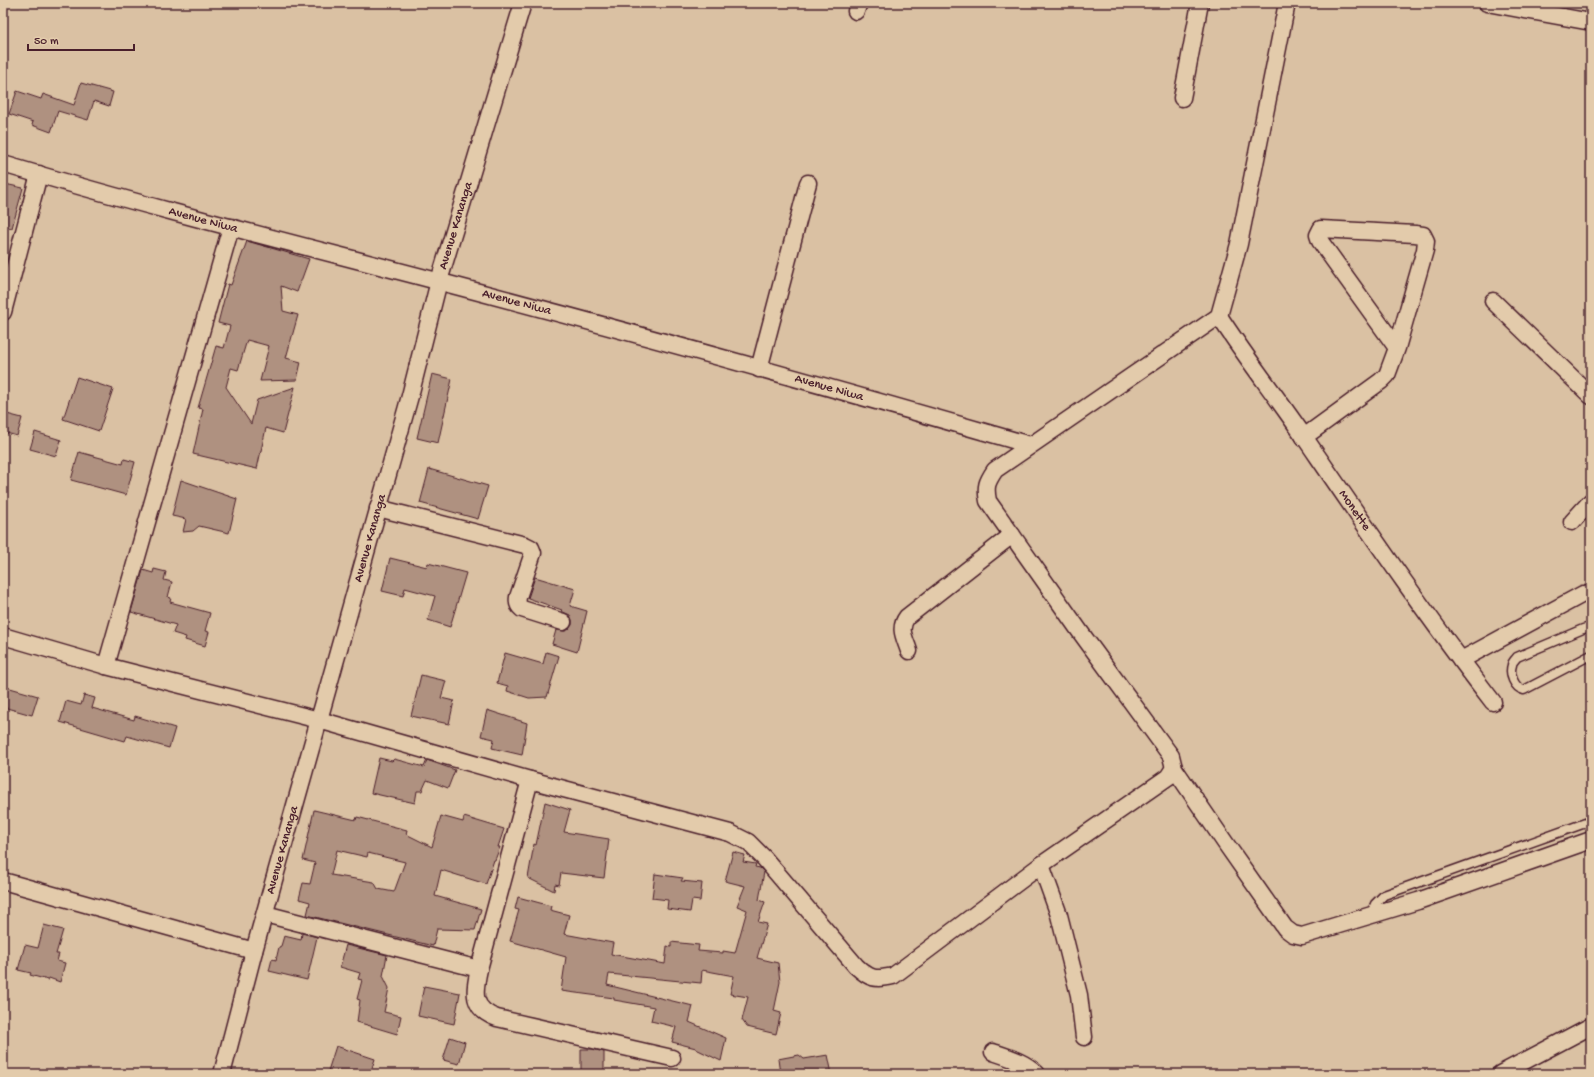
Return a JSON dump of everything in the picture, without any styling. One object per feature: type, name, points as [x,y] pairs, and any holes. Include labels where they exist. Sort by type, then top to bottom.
[{"type":"street","name":"Avenue Kananga","points":[[222,1074],[254,951],[410,396],[439,281],[523,3]]},
{"type":"street","points":[[1182,98],[1200,3]]},
{"type":"street","points":[[1287,3],[1238,244],[1219,316],[995,470],[988,482],[986,490],[988,501],[1081,633],[1171,756],[1174,768],[1230,851],[1285,928],[1293,934],[1302,936],[1369,917],[1591,840]]},
{"type":"street","points":[[1487,3],[1591,22]]},
{"type":"street","name":"Avenue Niwa","points":[[3,164],[231,227],[439,281],[904,408],[1030,445]]},
{"type":"street","points":[[3,312],[39,174]]},
{"type":"street","points":[[759,369],[808,183]]},
{"type":"street","points":[[106,666],[231,227]]},
{"type":"street","points":[[1304,437],[1381,381],[1387,375],[1397,348],[1425,250],[1426,241],[1423,235],[1415,234],[1321,229],[1318,235],[1320,241],[1397,348]]},
{"type":"street","points":[[1493,301],[1591,396]]},
{"type":"street","name":"Monette","points":[[1219,316],[1238,346],[1304,437],[1357,516],[1493,702]]},
{"type":"street","points":[[1572,522],[1591,501]]},
{"type":"street","points":[[378,508],[526,545],[531,548],[533,554],[518,597],[517,602],[519,607],[522,610],[563,622]]},
{"type":"street","points":[[909,651],[902,630],[902,623],[907,617],[1012,535]]},
{"type":"street","points":[[1461,660],[1583,594]]},
{"type":"street","points":[[3,636],[106,666],[319,720],[530,780],[730,833],[748,842],[764,858],[856,966],[867,976],[879,979],[893,976],[1041,865],[1168,777],[1174,768]]},
{"type":"street","points":[[530,780],[479,969],[475,997],[480,1007],[486,1014],[672,1058]]},
{"type":"street","points":[[1041,865],[1059,915],[1079,995],[1084,1037]]},
{"type":"street","points":[[3,881],[254,951]]},
{"type":"street","points":[[265,914],[479,969]]},
{"type":"street","points":[[1500,1074],[1591,1026]]},
{"type":"street","points":[[993,1052],[1028,1066],[1037,1074]]},
{"type":"lane","points":[[1591,628],[1583,628],[1517,657],[1512,663],[1511,671],[1515,685],[1524,690],[1591,655]]},
{"type":"lane","points":[[1369,917],[1375,904],[1384,895],[1591,821]]},
{"type":"building","points":[[81,83],[113,92],[109,106],[94,101],[88,120],[58,111],[51,132],[32,125],[33,122],[9,114],[17,91],[41,99],[43,94],[74,105]]},
{"type":"building","points":[[5,184],[23,188],[12,228],[3,226],[3,191]]},
{"type":"building","points":[[247,241],[309,259],[297,292],[281,286],[283,311],[298,315],[286,358],[301,362],[297,380],[260,381],[269,346],[247,340],[238,370],[231,368],[226,387],[251,424],[257,400],[295,387],[283,433],[266,428],[257,469],[193,454],[203,409],[198,408],[216,346],[224,348],[230,326],[218,323],[228,284],[231,285]]},
{"type":"building","points":[[432,374],[452,379],[438,443],[417,438]]},
{"type":"building","points":[[77,377],[113,389],[99,431],[63,419]]},
{"type":"building","points":[[3,413],[22,418],[17,436],[3,432]]},
{"type":"building","points":[[35,432],[61,440],[56,456],[30,449]]},
{"type":"building","points":[[79,452],[123,464],[124,459],[135,462],[126,495],[71,480]]},
{"type":"building","points":[[429,469],[488,486],[478,519],[420,503]]},
{"type":"building","points":[[181,480],[237,499],[229,533],[199,526],[193,531],[183,532],[186,519],[172,516]]},
{"type":"building","points":[[390,558],[427,567],[428,563],[466,573],[450,627],[428,620],[435,596],[405,588],[403,596],[382,591]]},
{"type":"building","points":[[154,569],[166,572],[164,580],[172,582],[168,597],[171,598],[170,602],[210,613],[205,631],[209,632],[205,646],[185,640],[186,637],[173,633],[176,625],[131,612],[143,570],[153,573]]},
{"type":"building","points":[[535,577],[575,589],[570,606],[587,611],[577,652],[552,644],[556,630],[565,631],[569,629],[572,625],[572,620],[570,615],[561,611],[562,610],[528,598]]},
{"type":"building","points":[[546,652],[559,656],[547,697],[529,698],[507,691],[508,686],[497,683],[505,653],[543,664]]},
{"type":"building","points":[[421,675],[446,681],[441,698],[454,701],[449,724],[411,716]]},
{"type":"building","points":[[3,686],[38,696],[32,715],[3,707]]},
{"type":"building","points":[[84,695],[95,698],[92,708],[134,720],[135,716],[175,728],[169,748],[127,736],[125,741],[60,722],[66,701],[81,705]]},
{"type":"building","points":[[487,710],[527,723],[522,755],[492,748],[494,739],[481,736]]},
{"type":"building","points":[[379,758],[392,761],[394,759],[424,767],[427,760],[455,770],[448,788],[427,780],[422,791],[417,791],[415,803],[371,793]]},
{"type":"building","points":[[545,802],[570,810],[564,832],[609,839],[604,878],[561,873],[559,885],[555,884],[554,891],[528,878],[534,844],[536,845]]},
{"type":"building","points":[[314,810],[356,820],[357,817],[407,830],[406,834],[432,847],[441,816],[463,822],[464,817],[504,829],[498,847],[500,847],[486,884],[441,870],[435,896],[481,909],[475,930],[437,929],[433,946],[307,915],[310,902],[299,899],[303,883],[310,884],[315,863],[303,860]],"holes":[[[337,850],[367,857],[368,853],[405,862],[394,892],[378,889],[374,882],[331,875]]]},
{"type":"building","points":[[733,852],[745,855],[743,862],[756,864],[755,867],[760,868],[764,872],[759,900],[765,902],[758,922],[767,924],[757,958],[778,963],[780,982],[774,1011],[781,1013],[776,1034],[747,1027],[742,1020],[748,997],[730,994],[734,976],[702,970],[701,983],[609,974],[607,985],[693,1006],[689,1022],[726,1038],[721,1061],[696,1048],[672,1042],[676,1027],[651,1021],[654,1007],[614,1000],[614,998],[561,991],[566,957],[510,941],[519,910],[515,909],[518,897],[551,906],[550,910],[569,915],[564,934],[613,943],[611,954],[665,964],[667,946],[671,947],[671,942],[699,945],[698,951],[723,953],[723,951],[735,953],[747,910],[737,906],[745,886],[725,881]]},
{"type":"building","points":[[655,874],[683,878],[681,881],[702,883],[700,901],[692,900],[690,912],[667,909],[668,900],[652,898]]},
{"type":"building","points":[[44,925],[63,930],[56,954],[59,954],[57,961],[65,963],[60,982],[49,978],[48,980],[30,975],[31,973],[18,970],[25,945],[38,948]]},
{"type":"building","points":[[302,933],[317,937],[307,980],[269,971],[272,959],[276,960],[279,947],[281,946],[284,936],[301,940]]},
{"type":"building","points":[[346,945],[387,955],[383,976],[389,988],[384,1012],[401,1016],[397,1034],[357,1022],[360,1000],[357,999],[362,980],[358,979],[360,973],[340,967]]},
{"type":"building","points":[[424,986],[460,993],[454,1024],[418,1016]]},
{"type":"building","points":[[450,1037],[465,1042],[459,1064],[443,1060]]},
{"type":"building","points":[[336,1046],[375,1059],[370,1074],[327,1074]]},
{"type":"building","points":[[581,1049],[592,1049],[604,1052],[604,1074],[581,1074]]},
{"type":"building","points":[[799,1055],[804,1059],[828,1055],[832,1074],[780,1074],[778,1059]]}]
